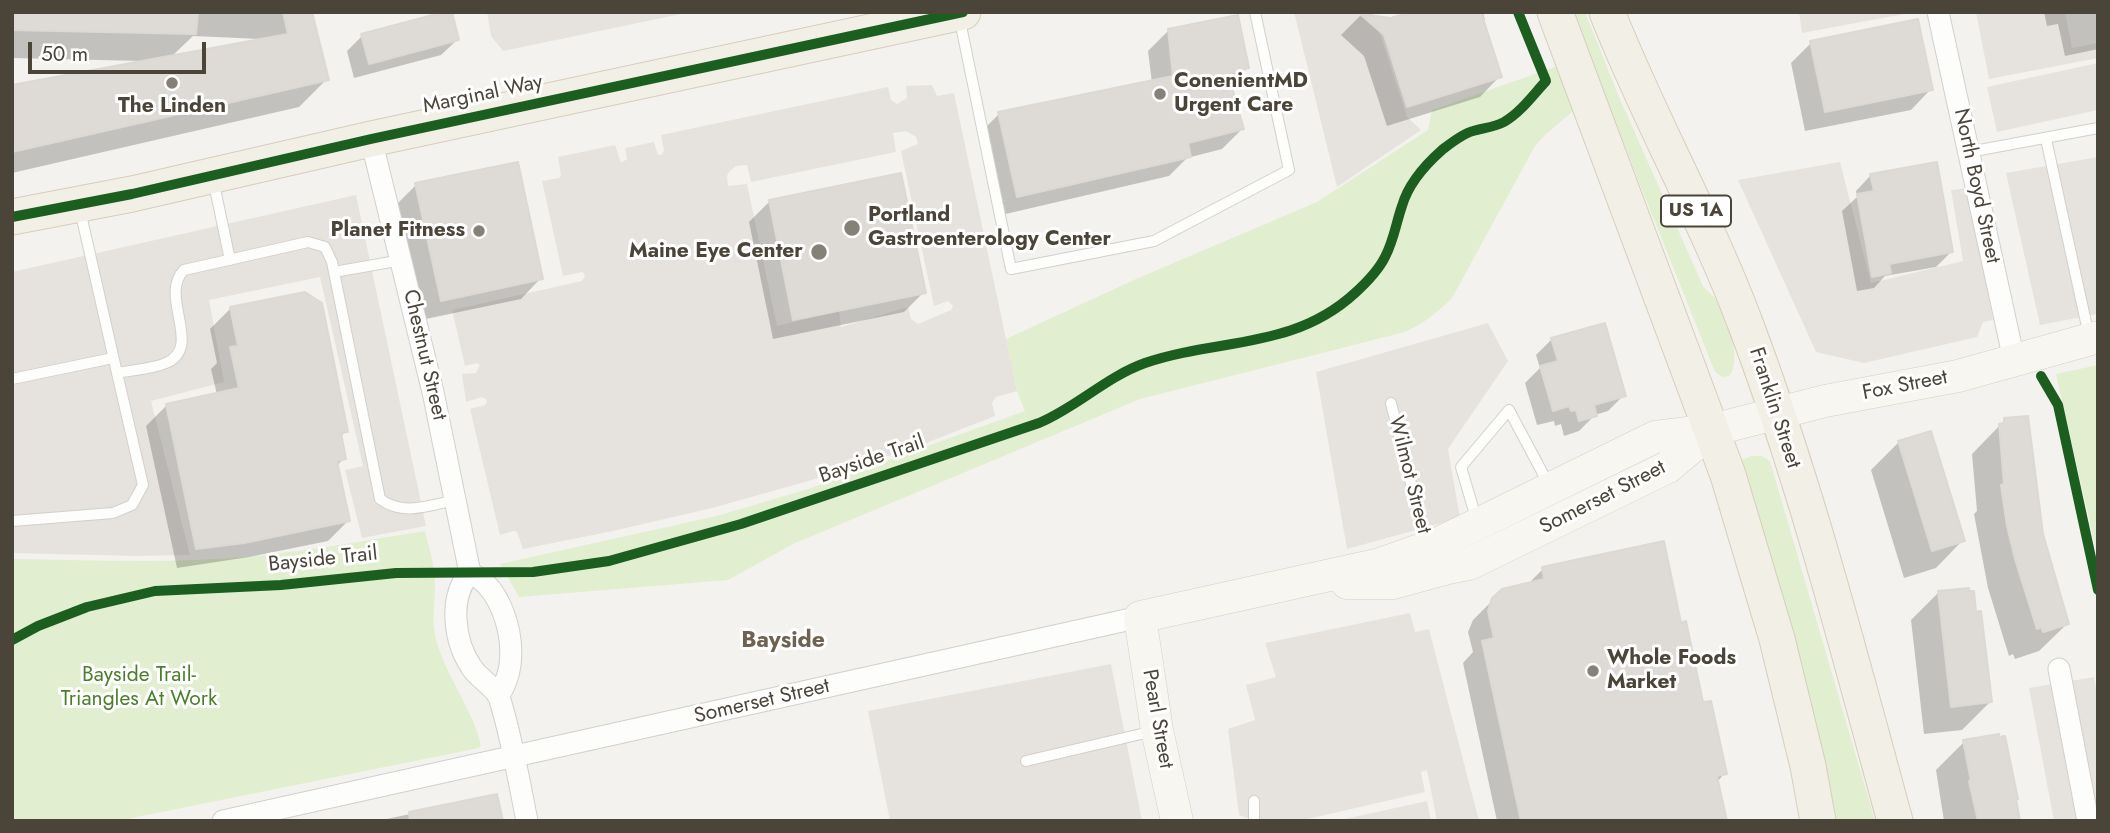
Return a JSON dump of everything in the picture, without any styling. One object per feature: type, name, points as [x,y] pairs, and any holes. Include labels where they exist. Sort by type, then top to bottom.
[{"type":"main road","name":"US 1A","points":[[1555,12],[1732,487],[1777,639],[1808,766],[1818,821]]},
{"type":"main road","name":"Franklin Street","points":[[1607,12],[1656,126],[1723,269],[1778,413],[1895,821]]},
{"type":"main road","name":"Marginal Way","points":[[12,217],[960,13]]},
{"type":"street","name":"North Boyd Street","points":[[1938,12],[2014,360]]},
{"type":"street","name":"Chestnut Street","points":[[371,139],[433,392],[470,573]]},
{"type":"street","name":"Fox Street","points":[[1712,430],[1825,401],[1958,376],[2094,338]]},
{"type":"street","name":"Somerset Street","points":[[223,821],[1380,564],[1427,547],[1655,437],[1712,430]]},
{"type":"street","name":"Somerset Street","points":[[1300,583],[1393,583],[1469,565],[1668,467],[1712,430]]},
{"type":"street","points":[[499,696],[511,661],[506,627],[491,588],[470,573],[457,598],[458,630],[471,667],[499,696],[527,821]]},
{"type":"street","name":"Pearl Street","points":[[1140,617],[1157,730],[1177,821]]},
{"type":"street","points":[[2059,669],[2088,821]]},
{"type":"lane","points":[[960,13],[1011,269],[1154,241],[1289,170],[1255,12]]},
{"type":"lane","points":[[1969,152],[2098,128]]},
{"type":"lane","points":[[2046,139],[2094,338]]},
{"type":"lane","points":[[212,176],[230,260]]},
{"type":"lane","points":[[12,521],[113,513],[132,505],[143,485],[78,204]]},
{"type":"lane","points":[[117,373],[168,363],[180,351],[182,337],[174,286],[177,276],[184,270],[308,242],[325,247],[334,272],[380,499],[392,508],[410,509],[455,500]]},
{"type":"lane","points":[[334,272],[401,260]]},
{"type":"lane","points":[[12,379],[113,358]]},
{"type":"lane","name":"Wilmot Street","points":[[1391,403],[1427,547]]},
{"type":"lane","points":[[1478,523],[1461,467],[1509,410],[1550,488]]},
{"type":"lane","points":[[1026,761],[1157,730]]},
{"type":"lane","points":[[1254,801],[1254,821]]},
{"type":"green space","points":[[1571,12],[1585,12],[1619,97],[1703,286],[1718,302],[1726,318],[1734,350],[1733,369],[1729,376],[1722,377],[1715,372]]},
{"type":"green space","points":[[1572,61],[1586,100],[1535,146],[1452,298],[1430,317],[1405,332],[1140,399],[793,544],[728,580],[519,597],[500,564],[717,516],[808,489],[1025,411],[1017,391],[1006,339],[1136,279],[1317,202],[1428,130],[1432,110]]},
{"type":"green space","points":[[2098,365],[2098,558],[2056,374]]},
{"type":"green space","points":[[1751,456],[1762,456],[1770,461],[1875,821],[1834,821],[1739,461]]},
{"type":"green space","name":"Bayside Trail- Triangles At Work","points":[[425,531],[435,578],[433,618],[436,639],[477,731],[481,745],[479,748],[117,821],[12,821],[12,559],[134,561],[257,556]]},
{"type":"shaded area","points":[[487,12],[691,12],[503,51],[491,36]]},
{"type":"shaded area","points":[[1294,12],[1373,12],[1407,117],[1421,130],[1337,187]]},
{"type":"shaded area","points":[[1799,12],[1915,12],[1802,33]]},
{"type":"shaded area","points":[[1976,12],[2065,12],[2072,48],[2098,43],[2098,58],[1989,79]]},
{"type":"shaded area","points":[[2098,63],[2098,110],[1997,132],[1987,87]]},
{"type":"shaded area","points":[[932,85],[937,96],[954,93],[1017,391],[996,397],[992,403],[995,416],[908,450],[712,508],[523,549],[517,532],[500,535],[470,409],[487,402],[482,397],[466,402],[462,374],[476,373],[480,365],[477,363],[465,366],[452,310],[582,281],[585,276],[583,272],[563,276],[542,181],[559,178],[561,175],[558,157],[615,145],[621,163],[627,159],[625,148],[654,142],[658,155],[661,155],[664,151],[661,135],[888,87],[891,100],[897,104],[907,98],[906,86]],"holes":[[[906,131],[916,137],[918,144],[901,151],[934,306],[948,301],[953,306],[951,310],[918,324],[911,319],[908,307],[841,327],[839,311],[777,326],[747,184],[728,186],[729,172],[736,166],[747,165],[751,182],[896,152],[893,133]]]},
{"type":"shaded area","points":[[2098,157],[2098,314],[2040,325],[2006,173]]},
{"type":"shaded area","points":[[1840,162],[1871,283],[1963,261],[1951,190],[1970,188],[1993,320],[1983,322],[1977,337],[1864,363],[1816,352],[1738,180]]},
{"type":"shaded area","points":[[356,195],[426,526],[362,538],[345,470],[363,466],[320,277],[209,300],[224,382],[151,401],[190,555],[12,553],[12,272]]},
{"type":"shaded area","points":[[1488,323],[1508,361],[1448,449],[1460,518],[1347,549],[1316,372]]},
{"type":"shaded area","points":[[1410,613],[1415,632],[1429,629],[1479,821],[1437,821],[1427,770],[1421,772],[1425,792],[1299,821],[1255,821],[1239,815],[1228,729],[1255,720],[1246,685],[1276,677],[1265,643]]},
{"type":"shaded area","points":[[1111,664],[1142,821],[890,821],[868,711]]},
{"type":"shaded area","points":[[2094,677],[2098,700],[2098,821],[2054,821],[2029,688]]},
{"type":"shaded area","points":[[1427,801],[1431,821],[1336,821]]},
{"type":"building","name":"The Linden","points":[[12,12],[198,12],[196,34],[12,30]]},
{"type":"building","name":"The Linden","points":[[283,12],[312,12],[329,80],[12,152],[12,85],[288,34]]},
{"type":"building","points":[[452,12],[459,40],[369,64],[361,34]]},
{"type":"building","points":[[1410,12],[1481,12],[1502,77],[1407,107],[1384,35],[1360,14],[1391,18]]},
{"type":"building","name":"ConenientMD Urgent Care","points":[[1238,15],[1249,68],[1228,74],[1244,129],[1188,143],[1191,157],[1017,197],[998,112],[1173,76],[1168,29]]},
{"type":"building","points":[[1918,19],[1933,90],[1825,112],[1810,41]]},
{"type":"building","name":"Planet Fitness","points":[[518,162],[543,279],[441,301],[415,183]]},
{"type":"building","points":[[1937,162],[1953,252],[1889,264],[1891,273],[1872,277],[1857,194],[1874,191],[1870,174]]},
{"type":"building","points":[[901,173],[926,293],[793,320],[769,200]]},
{"type":"building","points":[[305,292],[322,303],[348,432],[341,433],[346,459],[337,461],[350,521],[244,543],[196,549],[166,404],[239,388],[230,347],[238,346],[230,307]]},
{"type":"building","points":[[1605,323],[1626,396],[1594,405],[1597,416],[1579,421],[1576,410],[1571,411],[1569,406],[1553,411],[1540,366],[1558,361],[1551,338]]},
{"type":"building","points":[[2028,416],[2043,534],[2069,624],[2043,632],[2041,627],[2037,629],[2015,559],[2001,485],[2004,484],[1999,424],[2004,423],[2004,418]]},
{"type":"building","points":[[1931,431],[1965,541],[1932,551],[1898,441]]},
{"type":"building","name":"Whole Foods Market","points":[[1664,541],[1681,623],[1686,621],[1703,702],[1711,701],[1727,774],[1717,776],[1727,821],[1521,821],[1482,641],[1494,638],[1488,611],[1492,598],[1502,589],[1544,579],[1542,567]]},
{"type":"building","points":[[1969,588],[1969,591],[1974,591],[1976,612],[1981,611],[1992,702],[1951,707],[1938,591]]},
{"type":"building","points":[[1999,734],[1999,737],[2005,736],[2020,821],[1978,821],[1963,740]]},
{"type":"building","points":[[497,794],[503,821],[410,821],[409,812]]},
{"type":"cycle path","points":[[12,217],[132,194],[371,139],[963,12]]},
{"type":"cycle path","name":"Bayside Trail","points":[[12,640],[38,626],[87,607],[155,591],[281,585],[396,573],[533,572],[609,561],[741,524],[1039,423],[1117,376],[1145,363],[1172,355],[1281,334],[1306,324],[1331,311],[1355,293],[1375,272],[1388,251],[1408,190],[1429,162],[1465,134],[1497,125],[1510,118],[1546,81],[1518,12]]},
{"type":"cycle path","points":[[2041,376],[2058,405],[2098,590]]},
{"type":"place","name":"The Linden","points":[[172,83]]},
{"type":"place","name":"ConenientMD Urgent Care","points":[[1160,94]]},
{"type":"place","name":"Portland Gastroenterology Center","points":[[852,228]]},
{"type":"place","name":"Planet Fitness","points":[[479,231]]},
{"type":"place","name":"Maine Eye Center","points":[[819,252]]},
{"type":"place","name":"Whole Foods Market","points":[[1593,671]]},
{"type":"district","name":"Bayside","points":[[783,641]]}]
